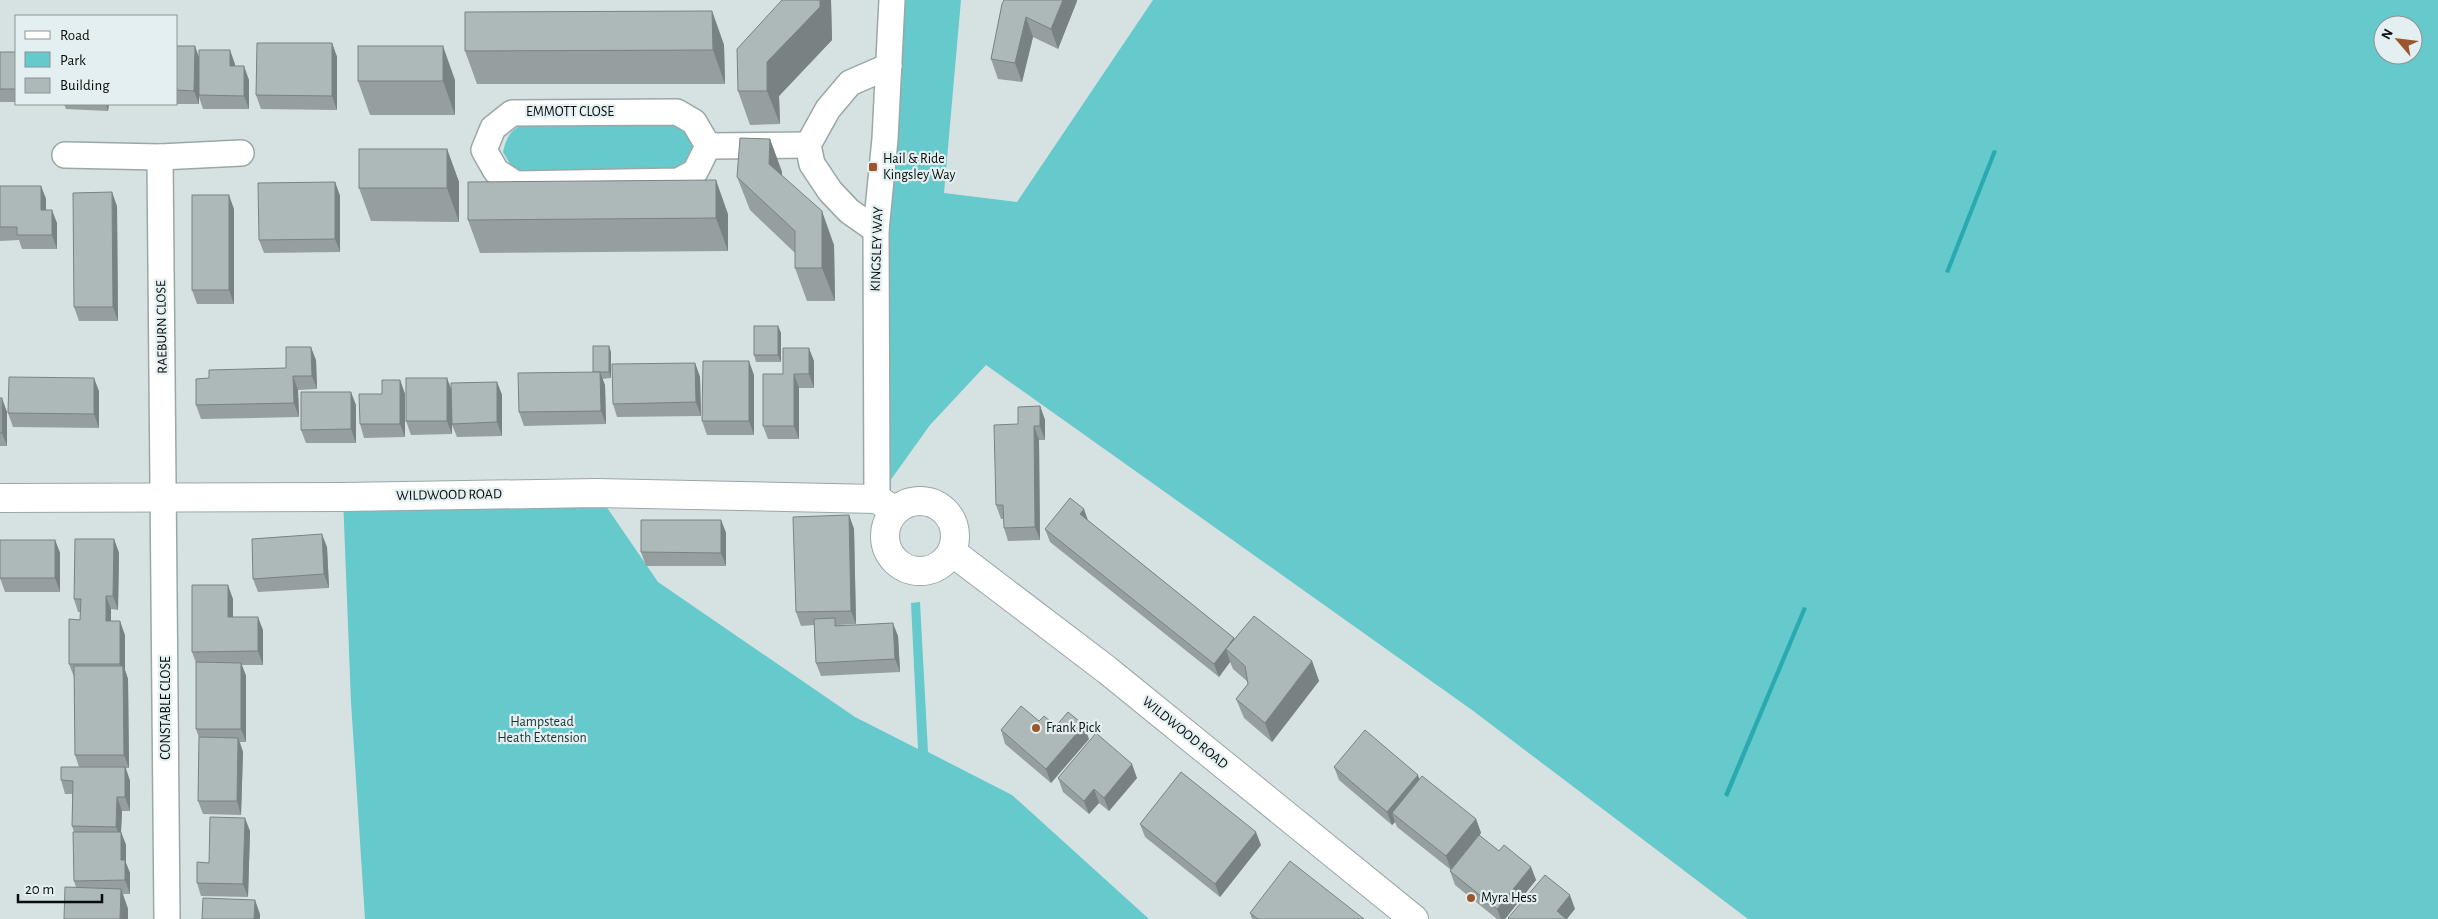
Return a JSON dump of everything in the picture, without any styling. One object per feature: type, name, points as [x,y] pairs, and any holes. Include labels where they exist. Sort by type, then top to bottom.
[{"type":"street","name":"KINGSLEY WAY","points":[[886,505],[876,230],[885,139],[892,0]]},
{"type":"street","points":[[876,230],[849,211],[830,191],[812,164],[808,145],[828,109],[850,83],[889,66]]},
{"type":"street","name":"EMMOTT CLOSE","points":[[677,112],[694,122],[708,146],[695,172],[678,181],[516,184],[496,171],[484,150],[493,128],[512,113],[677,112]]},
{"type":"street","points":[[708,146],[808,145]]},
{"type":"street","points":[[65,155],[160,158],[241,153]]},
{"type":"street","name":"RAEBURN CLOSE","points":[[160,158],[164,498]]},
{"type":"street","name":"WILDWOOD ROAD","points":[[0,498],[343,497],[598,492],[886,505]]},
{"type":"street","name":"CONSTABLE CLOSE","points":[[164,498],[167,919]]},
{"type":"street","points":[[918,500],[933,503],[945,510],[953,523],[956,537],[952,552],[945,561],[925,572],[913,571],[900,566],[889,555],[885,541],[886,505],[904,504],[918,500]]},
{"type":"street","name":"WILDWOOD ROAD","points":[[952,552],[1107,670],[1414,919]]},
{"type":"green space","points":[[892,0],[961,0],[944,193],[1017,202],[1153,0],[2438,0],[2438,919],[1748,919],[1472,710],[986,365],[930,425],[877,499]]},
{"type":"green space","points":[[661,120],[683,127],[694,141],[694,150],[682,170],[525,175],[513,169],[503,152],[509,135],[524,124]]},
{"type":"green space","name":"Hampstead Heath Extension","points":[[597,493],[658,582],[855,717],[918,749],[911,603],[920,602],[928,752],[1012,795],[1149,919],[365,919],[351,702],[343,497]]},
{"type":"shaded area","points":[[1993,150],[1997,151],[1949,273],[1945,272]]},
{"type":"shaded area","points":[[1803,607],[1807,608],[1728,797],[1724,795]]},
{"type":"building","points":[[782,0],[820,0],[820,7],[767,62],[767,91],[738,91],[737,49]]},
{"type":"building","points":[[1004,0],[1063,0],[1051,29],[1026,17],[1015,63],[991,59]]},
{"type":"building","points":[[712,11],[713,50],[465,51],[465,12]]},
{"type":"building","points":[[257,43],[332,43],[332,96],[256,95]]},
{"type":"building","points":[[178,46],[195,46],[194,91],[178,90]]},
{"type":"building","points":[[358,46],[443,46],[443,81],[358,81]]},
{"type":"building","points":[[199,50],[230,50],[230,66],[244,66],[244,96],[199,95]]},
{"type":"building","points":[[0,52],[15,52],[15,89],[0,89]]},
{"type":"building","points":[[740,138],[770,139],[769,164],[822,211],[822,268],[795,268],[795,231],[737,177]]},
{"type":"building","points":[[359,149],[447,149],[447,188],[359,188]]},
{"type":"building","points":[[716,180],[716,218],[468,220],[468,182]]},
{"type":"building","points":[[335,182],[335,239],[259,240],[258,183]]},
{"type":"building","points":[[0,186],[41,186],[41,210],[52,210],[52,235],[17,235],[17,227],[0,227]]},
{"type":"building","points":[[112,192],[113,307],[74,307],[73,193]]},
{"type":"building","points":[[192,195],[229,195],[229,290],[192,290]]},
{"type":"building","points":[[754,326],[778,326],[778,355],[754,355]]},
{"type":"building","points":[[593,346],[609,346],[609,372],[593,372]]},
{"type":"building","points":[[286,347],[311,347],[312,376],[293,376],[294,403],[196,405],[196,379],[209,378],[209,370],[286,368]]},
{"type":"building","points":[[783,348],[809,348],[809,374],[794,374],[794,426],[763,426],[763,374],[783,374]]},
{"type":"building","points":[[703,361],[749,361],[749,421],[702,421]]},
{"type":"building","points":[[695,363],[696,402],[613,404],[612,364]]},
{"type":"building","points":[[600,372],[601,411],[519,412],[518,373]]},
{"type":"building","points":[[9,377],[94,378],[94,414],[8,413]]},
{"type":"building","points":[[406,378],[447,378],[447,421],[406,421]]},
{"type":"building","points":[[382,380],[400,380],[400,424],[360,424],[359,394],[382,394]]},
{"type":"building","points":[[497,382],[497,422],[452,424],[451,383]]},
{"type":"building","points":[[301,392],[351,392],[351,429],[301,430]]},
{"type":"building","points":[[0,398],[2,398],[2,433],[0,433]]},
{"type":"building","points":[[1040,406],[1040,426],[1034,426],[1035,527],[1004,528],[1003,505],[996,505],[994,425],[1018,424],[1018,407]]},
{"type":"building","points":[[1070,498],[1084,509],[1080,514],[1234,638],[1214,664],[1045,529]]},
{"type":"building","points":[[849,515],[851,611],[796,612],[793,517]]},
{"type":"building","points":[[641,520],[721,520],[721,553],[641,552]]},
{"type":"building","points":[[322,534],[324,574],[253,579],[252,539]]},
{"type":"building","points":[[75,539],[114,539],[113,596],[106,596],[106,621],[120,621],[120,664],[69,664],[69,619],[80,620],[81,599],[74,599]]},
{"type":"building","points":[[0,540],[55,540],[55,578],[0,578]]},
{"type":"building","points":[[192,585],[228,585],[228,617],[258,617],[258,651],[192,652]]},
{"type":"building","points":[[1254,616],[1312,661],[1265,723],[1236,699],[1248,684],[1245,666],[1226,649]]},
{"type":"building","points":[[835,618],[835,626],[893,623],[895,659],[816,663],[814,619]]},
{"type":"building","points":[[196,662],[241,663],[241,729],[196,729]]},
{"type":"building","points":[[74,666],[123,666],[124,755],[75,755]]},
{"type":"building","points":[[1021,706],[1039,721],[1044,716],[1056,726],[1068,712],[1084,725],[1046,769],[1001,730]]},
{"type":"building","points":[[1365,730],[1418,775],[1387,812],[1334,767]]},
{"type":"building","points":[[1096,733],[1132,764],[1104,798],[1094,789],[1084,801],[1058,778]]},
{"type":"building","points":[[199,737],[238,738],[237,801],[198,801]]},
{"type":"building","points":[[61,767],[125,767],[125,797],[117,797],[116,827],[72,826],[73,781],[61,780]]},
{"type":"building","points":[[1181,772],[1256,832],[1215,884],[1140,824]]},
{"type":"building","points":[[1422,776],[1476,819],[1446,856],[1392,813]]},
{"type":"building","points":[[210,817],[245,818],[243,884],[197,883],[197,862],[209,863]]},
{"type":"building","points":[[73,832],[121,832],[121,860],[125,860],[125,880],[74,881]]},
{"type":"building","points":[[1479,835],[1499,851],[1504,845],[1531,867],[1497,909],[1450,871]]},
{"type":"building","points":[[1290,861],[1364,919],[1258,919],[1250,913]]},
{"type":"building","points":[[1545,875],[1570,895],[1557,911],[1566,919],[1509,919],[1508,918]]},
{"type":"building","points":[[65,887],[121,889],[120,919],[64,919]]},
{"type":"building","points":[[203,898],[255,900],[254,919],[202,919]]},
{"type":"place","name":"Hail & Ride Kingsley Way","points":[[873,167]]},
{"type":"place","name":"Frank Pick","points":[[1036,728]]},
{"type":"place","name":"Myra Hess","points":[[1471,898]]}]
